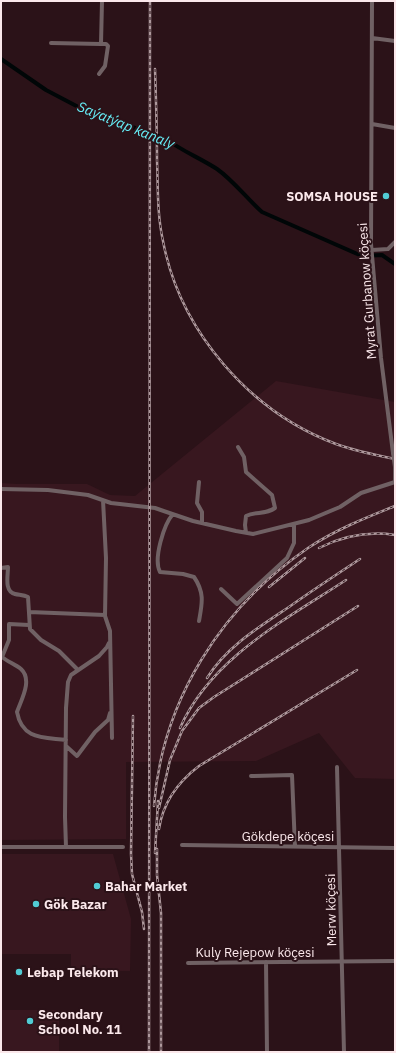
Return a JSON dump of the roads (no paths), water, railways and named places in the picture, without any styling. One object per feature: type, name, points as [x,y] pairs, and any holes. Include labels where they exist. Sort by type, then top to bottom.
[{"type":"street","points":[[101,44],[102,1]]},
{"type":"street","name":"Myrat Gurbanow köçesi","points":[[372,1],[372,258],[381,358],[395,467],[395,482]]},
{"type":"street","points":[[372,38],[395,41]]},
{"type":"street","points":[[51,43],[106,44],[108,46],[105,66],[99,74]]},
{"type":"street","points":[[372,124],[395,128]]},
{"type":"street","points":[[372,250],[388,249],[395,242]]},
{"type":"street","points":[[238,447],[244,457],[246,472],[272,496],[275,508],[269,512],[252,513],[246,516],[246,533]]},
{"type":"street","points":[[200,482],[197,503],[202,512],[202,523]]},
{"type":"street","points":[[1,489],[54,491],[88,495],[112,503],[155,508],[202,523],[253,534],[310,520],[340,507],[360,493],[395,482]]},
{"type":"street","points":[[103,500],[106,565],[106,615],[110,631],[112,738]]},
{"type":"street","points":[[173,514],[164,531],[158,559],[158,568],[160,572],[183,574],[194,577],[200,586],[202,593],[199,621]]},
{"type":"street","points":[[221,589],[236,604],[287,558],[294,543],[294,524]]},
{"type":"street","points":[[1,568],[8,567],[8,589],[11,593],[28,597],[30,629],[41,640],[59,651],[78,670]]},
{"type":"street","points":[[29,612],[106,615]]},
{"type":"street","points":[[29,625],[9,624],[9,640],[2,657],[22,670],[25,677],[26,686],[17,715],[23,728],[30,733],[42,738],[66,740]]},
{"type":"street","points":[[66,847],[66,708],[68,682],[71,675],[99,656],[107,647],[110,639]]},
{"type":"street","points":[[66,746],[77,756],[95,732],[108,720],[111,711]]},
{"type":"street","name":"Merw köçesi","points":[[337,767],[344,1052]]},
{"type":"street","points":[[251,776],[292,775],[295,847]]},
{"type":"street","name":"Gökdepe köçesi","points":[[182,845],[395,848]]},
{"type":"street","points":[[1,847],[123,847]]},
{"type":"street","name":"Kuly Rejepow köçesi","points":[[188,963],[395,961]]},
{"type":"street","points":[[266,962],[267,1052]]},
{"type":"waterway","name":"Saýatýap kanaly","points":[[1,59],[46,90],[84,110],[166,139],[211,165],[229,179],[262,212],[362,256],[382,255],[395,264]]},
{"type":"railway","points":[[149,1052],[150,1]]},
{"type":"railway","points":[[155,69],[158,200],[161,231],[172,274],[185,306],[203,336],[224,364],[248,389],[275,411],[305,430],[336,444],[358,451],[395,459]]},
{"type":"railway","points":[[154,806],[159,767],[169,729],[183,694],[201,660],[223,628],[248,599],[277,572],[308,548],[339,530],[395,506]]},
{"type":"railway","points":[[319,548],[337,540],[366,534],[395,535]]},
{"type":"railway","points":[[269,587],[305,558]]},
{"type":"railway","points":[[207,678],[233,647],[244,638],[360,559]]},
{"type":"railway","points":[[180,728],[194,703],[210,681],[230,661],[275,626],[346,580]]},
{"type":"railway","points":[[159,808],[170,760],[182,731],[199,708],[358,606]]},
{"type":"railway","points":[[159,829],[168,801],[178,786],[191,772],[357,670]]},
{"type":"railway","points":[[133,716],[132,874],[142,912],[144,929]]},
{"type":"railway","points":[[155,853],[158,801]]},
{"type":"railway","points":[[157,849],[157,875],[161,913],[161,1052]]},
{"type":"place","name":"SOMSA HOUSE","points":[[386,196]]},
{"type":"place","name":"Bahar Market","points":[[97,886]]},
{"type":"place","name":"Gök Bazar","points":[[36,904]]},
{"type":"place","name":"Lebap Telekom","points":[[19,972]]},
{"type":"place","name":"Secondary School No. 11","points":[[30,1021]]}]
